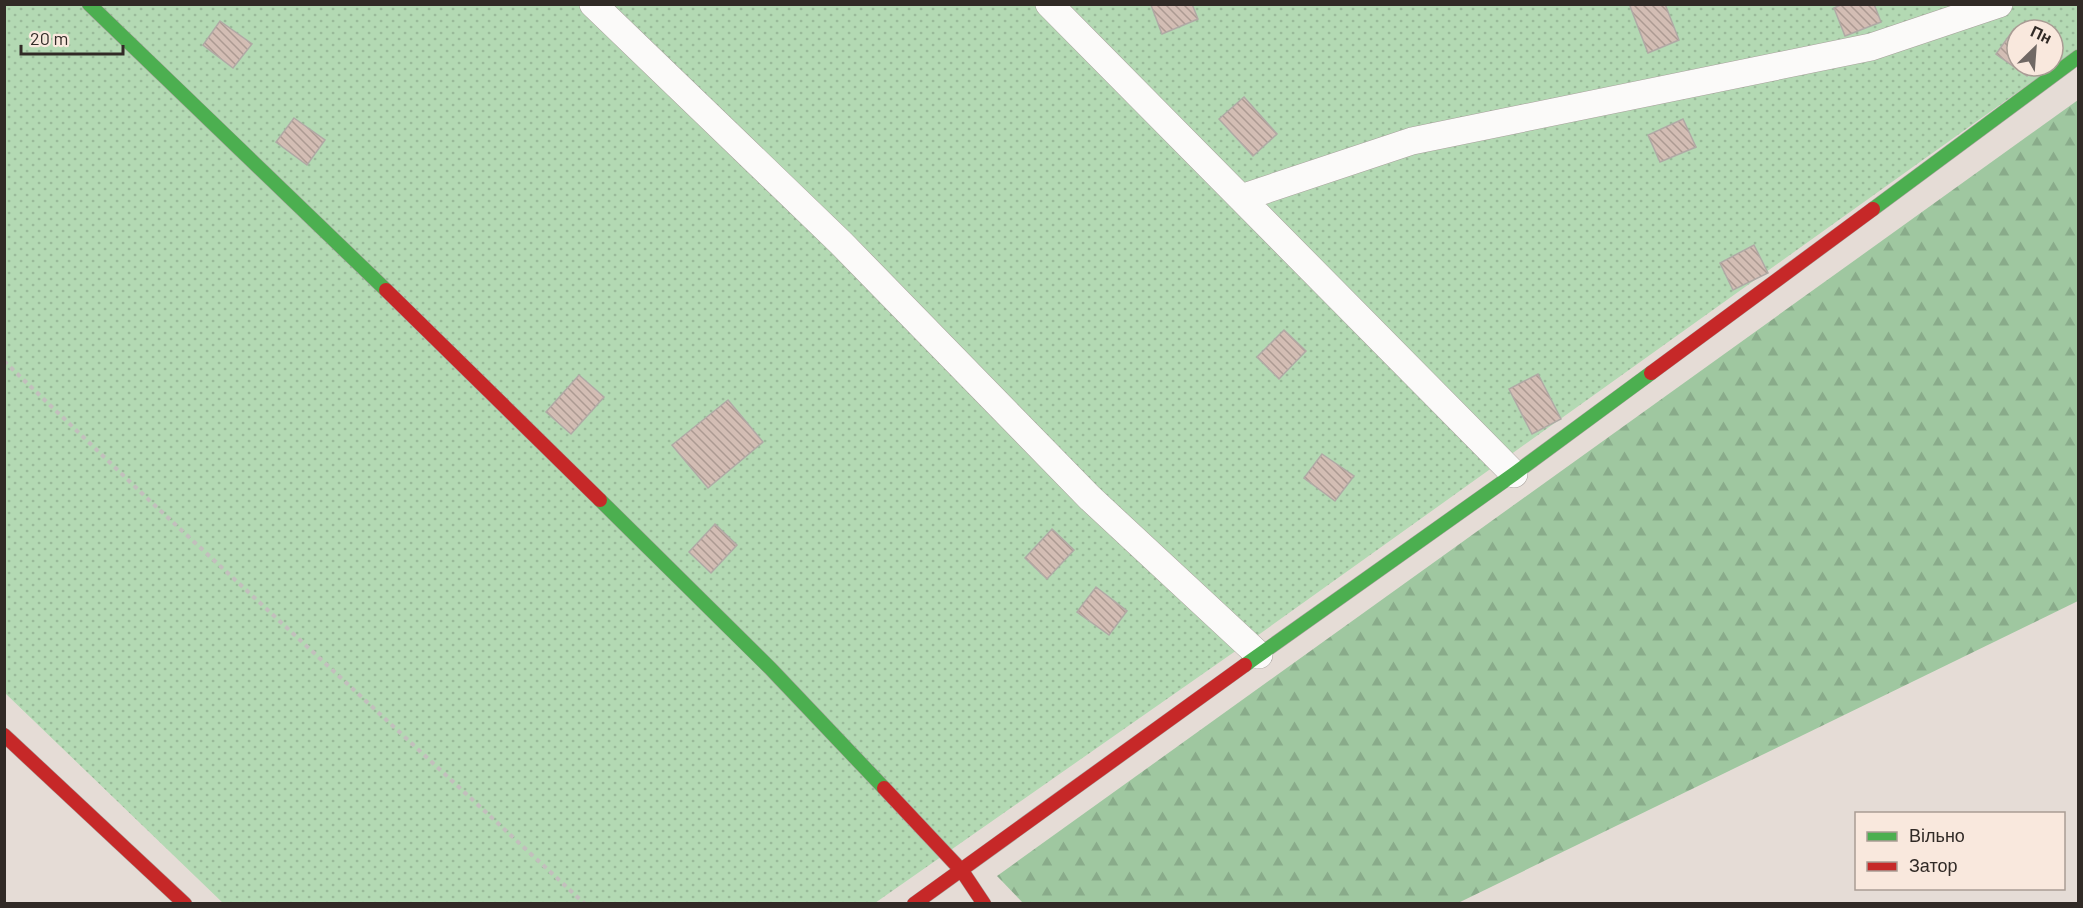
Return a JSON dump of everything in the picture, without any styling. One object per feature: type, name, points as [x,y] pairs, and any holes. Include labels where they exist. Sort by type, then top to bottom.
[{"type":"street","points":[[89,4],[281,187],[762,659],[962,871],[984,903]]},
{"type":"street","points":[[593,4],[841,243],[1090,498],[1258,655]]},
{"type":"street","points":[[1049,4],[1514,474]]},
{"type":"street","points":[[1241,198],[1412,141],[1871,47],[1999,4]]},
{"type":"street","points":[[914,903],[962,871],[1258,655],[1514,474],[2079,57]]},
{"type":"street","points":[[4,735],[185,903]]},
{"type":"path","points":[[4,361],[150,501],[585,903]]},
{"type":"green space","points":[[2078,4],[2078,49],[2065,58],[2065,18],[2005,18],[2005,78],[2037,78],[1247,643],[875,903],[224,904],[5,693],[4,5]]},
{"type":"green space","points":[[2078,100],[2078,601],[1458,903],[1023,903],[997,876]]},
{"type":"building","points":[[1192,4],[1198,19],[1162,34],[1151,5]]},
{"type":"building","points":[[1665,4],[1679,40],[1648,53],[1630,6]]},
{"type":"building","points":[[1843,4],[1874,4],[1881,22],[1845,36],[1834,8]]},
{"type":"building","points":[[220,21],[252,44],[233,68],[203,45]]},
{"type":"building","points":[[2005,42],[2005,60],[1996,54]]},
{"type":"building","points":[[1244,97],[1277,134],[1253,156],[1219,119]]},
{"type":"building","points":[[294,118],[325,140],[307,165],[276,142]]},
{"type":"building","points":[[1683,119],[1696,147],[1660,162],[1648,135]]},
{"type":"building","points":[[1754,245],[1768,273],[1733,290],[1720,263]]},
{"type":"building","points":[[1284,330],[1306,351],[1279,379],[1257,357]]},
{"type":"building","points":[[1538,374],[1561,419],[1532,434],[1509,389]]},
{"type":"building","points":[[579,375],[604,397],[571,434],[546,412]]},
{"type":"building","points":[[728,400],[763,442],[708,488],[672,445]]},
{"type":"building","points":[[1322,454],[1354,476],[1335,501],[1304,478]]},
{"type":"building","points":[[715,524],[737,545],[711,573],[689,552]]},
{"type":"building","points":[[1052,529],[1074,550],[1047,579],[1025,558]]},
{"type":"building","points":[[1096,587],[1127,611],[1109,635],[1077,612]]},
{"type":"traffic: fast","points":[[89,4],[386,290]]},
{"type":"traffic: fast","points":[[1873,209],[2078,57]]},
{"type":"traffic: fast","points":[[1245,665],[1514,474],[1651,373]]},
{"type":"traffic: fast","points":[[600,500],[770,668],[884,788]]},
{"type":"traffic: jam","points":[[1651,373],[1873,209]]},
{"type":"traffic: jam","points":[[386,290],[600,500]]},
{"type":"traffic: jam","points":[[914,904],[1245,665]]},
{"type":"traffic: jam","points":[[4,735],[185,904]]},
{"type":"traffic: jam","points":[[884,788],[962,871],[984,904]]}]
